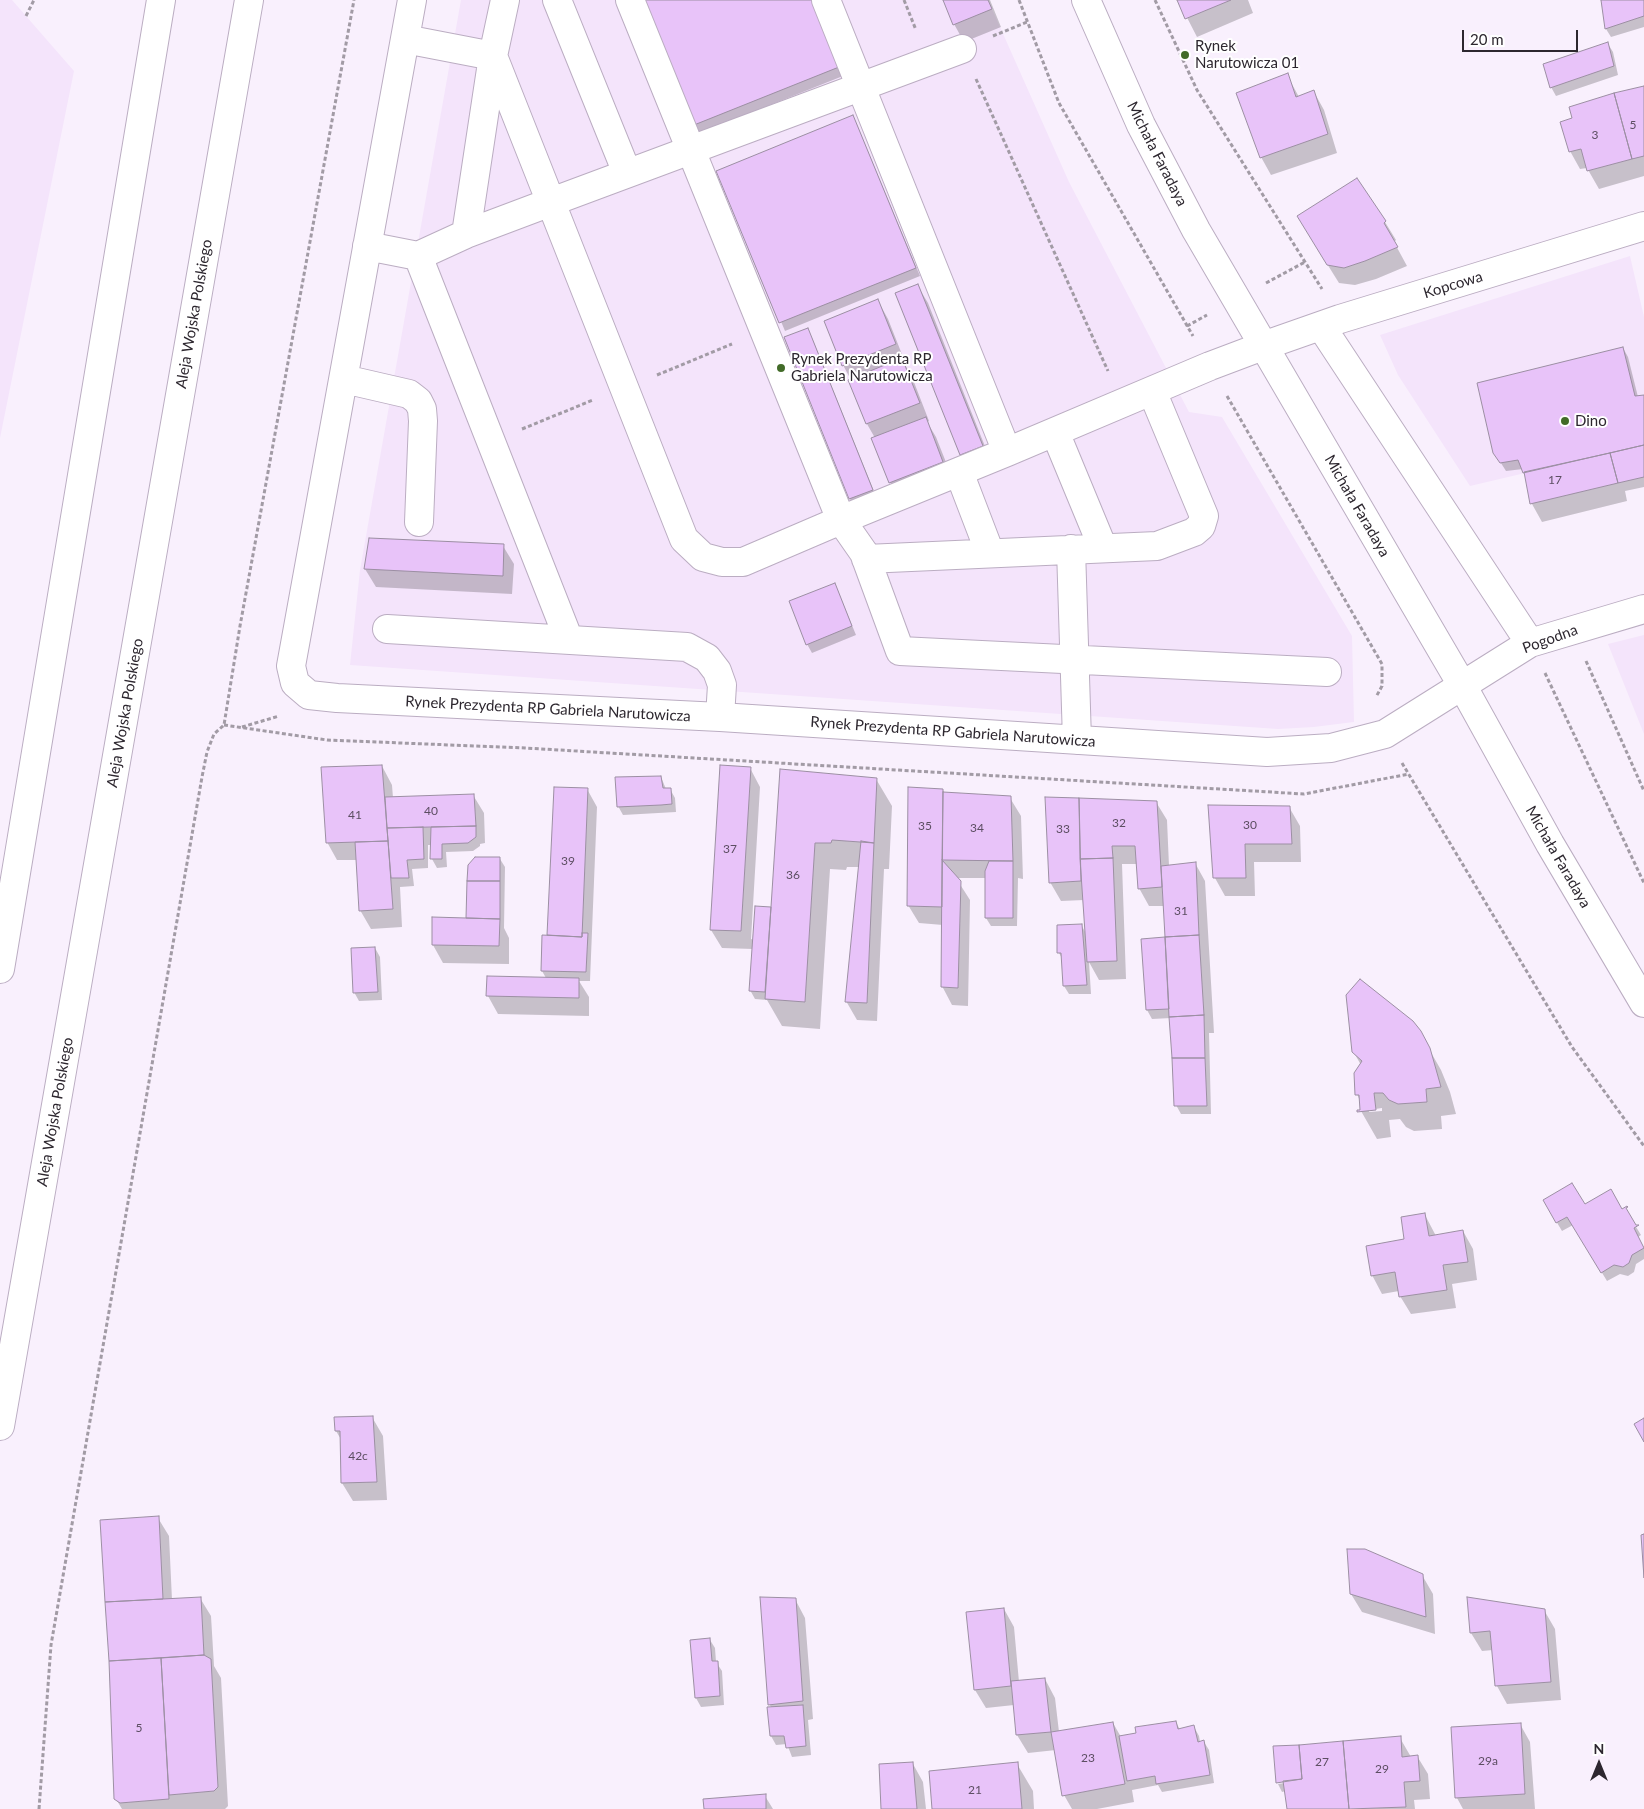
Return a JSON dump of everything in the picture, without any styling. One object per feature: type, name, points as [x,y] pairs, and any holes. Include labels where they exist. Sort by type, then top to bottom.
[{"type":"street","points":[[0,969],[161,0]]},
{"type":"street","name":"Aleja Wojska Polskiego","points":[[0,1426],[249,0]]},
{"type":"street","name":"Rynek Prezydenta RP Gabriela Narutowicza","points":[[412,0],[291,666],[296,683],[310,695],[337,698],[720,717],[1267,752],[1331,748],[1385,734],[1462,685]]},
{"type":"street","points":[[466,234],[493,56],[505,0]]},
{"type":"street","points":[[557,0],[627,173]]},
{"type":"street","points":[[630,0],[841,520],[864,553],[900,652],[1327,672]]},
{"type":"street","points":[[826,0],[1007,452]]},
{"type":"street","name":"Michała Faradaya","points":[[1086,0],[1141,125],[1196,230],[1462,685],[1550,844],[1644,1003]]},
{"type":"street","points":[[405,40],[493,56]]},
{"type":"street","points":[[368,246],[418,256],[466,234],[962,49]]},
{"type":"street","name":"Kopcowa","points":[[493,56],[684,539],[703,557],[722,562],[742,562],[1210,366],[1263,346],[1321,326],[1644,226]]},
{"type":"street","points":[[418,256],[569,640]]},
{"type":"street","points":[[1321,326],[1530,643]]},
{"type":"street","points":[[344,379],[410,394],[418,401],[422,409],[424,421],[418,522]]},
{"type":"street","points":[[866,559],[1157,546],[1194,532],[1201,526],[1204,516],[1152,391]]},
{"type":"street","points":[[1055,432],[1103,548]]},
{"type":"street","points":[[959,472],[990,553]]},
{"type":"street","points":[[1071,550],[1076,660],[1077,740]]},
{"type":"street","name":"Pogodna","points":[[1462,685],[1530,643],[1644,609]]},
{"type":"street","points":[[387,629],[686,647],[707,658],[717,671],[722,685],[720,717]]},
{"type":"path","points":[[26,16],[34,0]]},
{"type":"path","points":[[39,1809],[53,1635],[202,777],[207,752],[214,734],[224,725],[240,626],[354,0]]},
{"type":"path","points":[[1019,0],[1059,103],[1382,664],[1382,686],[1373,704],[1385,734],[1572,1046],[1644,1146]]},
{"type":"path","points":[[1155,0],[1197,90]]},
{"type":"path","points":[[1027,22],[962,49],[1122,403]]},
{"type":"path","points":[[1530,643],[1644,883]]},
{"type":"path","points":[[224,725],[327,740],[525,748],[1304,794],[1408,774]]},
{"type":"shaded area","points":[[0,0],[12,0],[74,71],[0,438]]},
{"type":"shaded area","name":"Rynek Prezydenta RP Gabriela Narutowicza","points":[[461,0],[988,0],[1069,182],[1189,412],[1222,417],[1352,636],[1354,722],[1278,729],[350,665],[360,570]]},
{"type":"shaded area","points":[[1630,256],[1644,317],[1644,445],[1470,486],[1398,375],[1380,335]]},
{"type":"shaded area","points":[[1644,635],[1644,734],[1608,644]]},
{"type":"building","points":[[643,0],[812,0],[839,67],[694,125]]},
{"type":"building","points":[[943,0],[988,0],[992,9],[953,25]]},
{"type":"building","points":[[1177,0],[1231,0],[1185,19]]},
{"type":"building","points":[[1601,0],[1644,0],[1644,16],[1605,29]]},
{"type":"building","points":[[1608,42],[1614,66],[1550,88],[1543,64]]},
{"type":"building","points":[[1288,73],[1296,97],[1314,90],[1328,134],[1260,158],[1236,93]]},
{"type":"building","points":[[1644,86],[1644,156],[1632,159],[1614,93]]},
{"type":"building","points":[[1614,93],[1632,159],[1587,171],[1581,149],[1569,152],[1560,122],[1572,118],[1569,107]]},
{"type":"building","points":[[853,115],[916,268],[779,323],[716,171]]},
{"type":"building","points":[[1357,178],[1386,221],[1384,223],[1398,247],[1344,268],[1327,265],[1297,216]]},
{"type":"building","points":[[918,284],[983,446],[960,455],[895,293]]},
{"type":"building","points":[[878,299],[896,344],[842,366],[824,321]]},
{"type":"building","points":[[808,328],[873,490],[849,499],[784,337]]},
{"type":"building","name":"Dino","points":[[1623,347],[1635,396],[1644,395],[1644,445],[1523,473],[1518,460],[1500,463],[1493,453],[1477,383]]},
{"type":"building","points":[[902,358],[920,403],[866,424],[848,380]]},
{"type":"building","points":[[926,417],[943,462],[889,483],[871,438]]},
{"type":"building","points":[[1644,445],[1644,477],[1618,483],[1610,453]]},
{"type":"building","points":[[1610,453],[1618,483],[1530,504],[1524,472]]},
{"type":"building","points":[[369,538],[504,544],[503,576],[364,569]]},
{"type":"building","points":[[835,583],[852,626],[806,645],[789,601]]},
{"type":"building","points":[[382,765],[388,841],[326,843],[321,767]]},
{"type":"building","points":[[720,765],[751,767],[741,931],[710,930]]},
{"type":"building","points":[[780,769],[877,778],[874,843],[832,840],[831,843],[815,843],[805,1002],[765,999]]},
{"type":"building","points":[[661,776],[663,788],[671,788],[672,804],[617,807],[615,777]]},
{"type":"building","points":[[554,787],[588,788],[582,937],[547,935]]},
{"type":"building","points":[[908,787],[943,789],[942,907],[907,906]]},
{"type":"building","points":[[943,792],[1011,796],[1013,861],[942,860]]},
{"type":"building","points":[[474,794],[476,826],[387,828],[385,797]]},
{"type":"building","points":[[1045,797],[1079,798],[1081,881],[1049,883]]},
{"type":"building","points":[[1079,798],[1157,801],[1162,887],[1138,889],[1135,846],[1112,846],[1113,858],[1080,859]]},
{"type":"building","points":[[1208,805],[1290,806],[1292,844],[1245,844],[1246,878],[1213,878]]},
{"type":"building","points":[[476,826],[476,837],[468,843],[442,844],[442,859],[430,859],[431,827]]},
{"type":"building","points":[[423,827],[424,859],[407,860],[409,878],[391,878],[387,828]]},
{"type":"building","points":[[388,841],[393,909],[359,911],[355,842]]},
{"type":"building","points":[[861,841],[874,843],[867,1003],[845,1002]]},
{"type":"building","points":[[475,857],[500,857],[500,881],[467,881],[468,865]]},
{"type":"building","points":[[1113,858],[1117,961],[1087,962],[1080,859]]},
{"type":"building","points":[[942,860],[961,881],[958,988],[941,987]]},
{"type":"building","points":[[989,861],[1013,861],[1013,918],[985,918],[985,871]]},
{"type":"building","points":[[1196,862],[1199,935],[1165,937],[1161,866]]},
{"type":"building","points":[[467,881],[500,881],[500,919],[466,918]]},
{"type":"building","points":[[755,906],[771,907],[765,992],[749,991]]},
{"type":"building","points":[[432,917],[500,919],[499,946],[432,945]]},
{"type":"building","points":[[1082,924],[1087,985],[1063,986],[1061,953],[1057,953],[1057,925]]},
{"type":"building","points":[[582,933],[588,933],[586,972],[541,971],[542,935],[582,937]]},
{"type":"building","points":[[1199,935],[1204,1015],[1169,1017],[1165,937]]},
{"type":"building","points":[[1165,937],[1169,1009],[1146,1010],[1141,939]]},
{"type":"building","points":[[375,947],[378,992],[353,993],[351,948]]},
{"type":"building","points":[[487,976],[579,978],[579,998],[486,996]]},
{"type":"building","points":[[1360,979],[1413,1021],[1421,1031],[1430,1048],[1441,1087],[1426,1089],[1427,1102],[1398,1104],[1389,1100],[1383,1093],[1374,1093],[1376,1110],[1357,1112],[1357,1110],[1360,1110],[1359,1095],[1355,1095],[1354,1073],[1362,1061],[1352,1052],[1346,995]]},
{"type":"building","points":[[1204,1015],[1205,1058],[1172,1058],[1169,1017]]},
{"type":"building","points":[[1172,1058],[1205,1058],[1207,1106],[1174,1106]]},
{"type":"building","points":[[1572,1183],[1585,1204],[1611,1189],[1622,1209],[1627,1206],[1626,1208],[1636,1225],[1639,1225],[1634,1228],[1644,1248],[1632,1255],[1629,1263],[1623,1267],[1614,1265],[1601,1273],[1567,1217],[1556,1223],[1543,1200]]},
{"type":"building","points":[[1425,1213],[1429,1236],[1463,1230],[1468,1262],[1443,1265],[1447,1290],[1399,1297],[1395,1272],[1371,1276],[1366,1246],[1404,1239],[1401,1217]]},
{"type":"building","points":[[373,1416],[377,1482],[341,1483],[340,1431],[335,1431],[334,1417]]},
{"type":"building","points":[[1644,1418],[1644,1442],[1634,1424]]},
{"type":"building","points":[[159,1516],[163,1599],[105,1602],[100,1520]]},
{"type":"building","points":[[1644,1534],[1644,1578],[1641,1535]]},
{"type":"building","points":[[1347,1549],[1365,1549],[1423,1574],[1426,1617],[1350,1594]]},
{"type":"building","points":[[201,1597],[204,1655],[109,1661],[105,1602]]},
{"type":"building","points":[[760,1597],[796,1598],[803,1701],[768,1705]]},
{"type":"building","points":[[1467,1597],[1545,1609],[1551,1682],[1495,1686],[1490,1631],[1470,1633]]},
{"type":"building","points":[[1004,1608],[1011,1686],[974,1690],[966,1612]]},
{"type":"building","points":[[710,1638],[712,1661],[718,1661],[720,1696],[695,1698],[690,1640]]},
{"type":"building","points":[[204,1655],[211,1659],[218,1787],[214,1791],[169,1795],[161,1658]]},
{"type":"building","points":[[161,1658],[169,1799],[120,1803],[114,1799],[109,1661]]},
{"type":"building","points":[[1045,1678],[1051,1732],[1016,1735],[1011,1681]]},
{"type":"building","points":[[803,1705],[806,1746],[786,1748],[784,1736],[770,1736],[767,1707]]},
{"type":"building","points":[[1176,1721],[1178,1729],[1194,1725],[1198,1742],[1204,1740],[1210,1775],[1156,1784],[1155,1776],[1127,1781],[1119,1736],[1136,1733],[1135,1727]]},
{"type":"building","points":[[1113,1722],[1125,1784],[1062,1796],[1051,1732]]},
{"type":"building","points":[[1521,1723],[1525,1794],[1455,1798],[1451,1727]]},
{"type":"building","points":[[1401,1736],[1402,1757],[1418,1755],[1420,1781],[1404,1782],[1406,1807],[1349,1809],[1343,1741]]},
{"type":"building","points":[[1343,1741],[1349,1809],[1287,1809],[1283,1781],[1302,1779],[1299,1745]]},
{"type":"building","points":[[1299,1745],[1302,1779],[1276,1783],[1273,1746]]},
{"type":"building","points":[[913,1762],[917,1809],[881,1809],[879,1764]]},
{"type":"building","points":[[1018,1762],[1022,1809],[932,1809],[929,1771]]},
{"type":"building","points":[[766,1794],[766,1809],[704,1809],[703,1799]]},
{"type":"place","name":"Rynek Narutowicza 01","points":[[1185,55]]},
{"type":"place","name":"Rynek Prezydenta RP Gabriela Narutowicza","points":[[781,368]]},
{"type":"place","name":"Dino","points":[[1565,421]]}]
